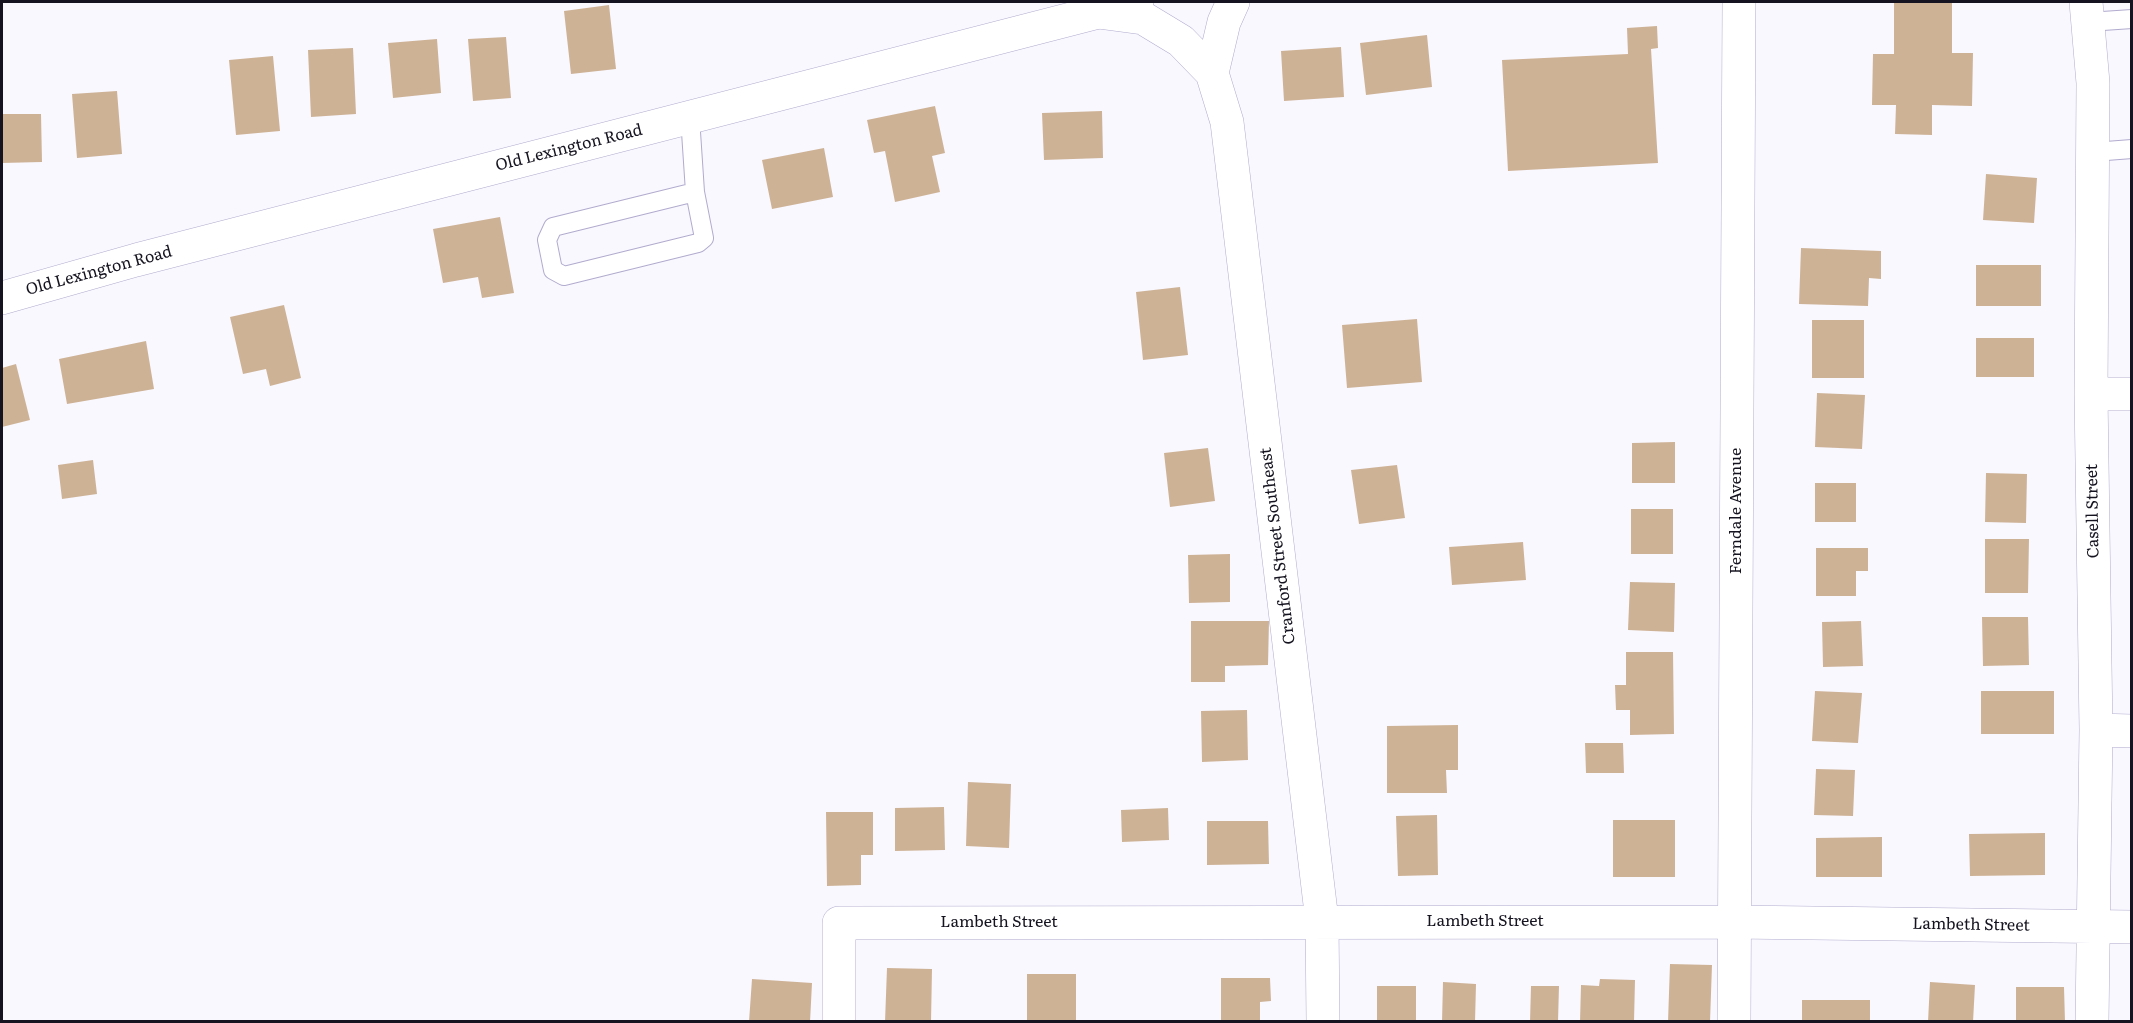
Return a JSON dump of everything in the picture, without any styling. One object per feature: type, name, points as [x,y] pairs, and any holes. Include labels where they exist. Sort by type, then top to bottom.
[{"type":"street","name":"Old Lexington Road","points":[[2,298],[147,257],[1137,2]]},
{"type":"street","points":[[1212,73],[1224,22],[1233,2]]},
{"type":"street","name":"Ferndale Avenue","points":[[1734,1022],[1739,2]]},
{"type":"street","name":"Casell Street","points":[[2087,11],[2093,83],[2091,394],[2096,729],[2092,1022]]},
{"type":"street","name":"Cranford Street Southeast","points":[[1098,12],[1143,18],[1181,41],[1212,73],[1227,122],[1322,921],[1323,1022]]},
{"type":"street","points":[[2091,394],[2132,394]]},
{"type":"street","points":[[2096,729],[2132,730]]},
{"type":"street","name":"Lambeth Street","points":[[839,1022],[839,923],[1734,922],[2132,927]]},
{"type":"lane","points":[[2087,11],[2132,20]]},
{"type":"lane","points":[[690,117],[695,192],[704,238],[698,243],[564,276],[552,270],[547,240],[553,227],[695,192]]},
{"type":"lane","points":[[2093,152],[2132,149]]},
{"type":"building","points":[[1894,2],[1952,2],[1952,53],[1973,53],[1972,106],[1932,105],[1932,135],[1895,134],[1896,105],[1872,105],[1873,54],[1894,54]]},
{"type":"building","points":[[609,5],[616,69],[571,74],[564,11]]},
{"type":"building","points":[[1657,26],[1658,48],[1651,49],[1658,163],[1508,171],[1502,60],[1628,54],[1627,28]]},
{"type":"building","points":[[1427,35],[1432,87],[1366,95],[1360,43]]},
{"type":"building","points":[[506,37],[511,98],[473,101],[468,39]]},
{"type":"building","points":[[437,39],[441,93],[393,98],[388,43]]},
{"type":"building","points":[[1341,47],[1344,97],[1284,101],[1281,51]]},
{"type":"building","points":[[353,48],[356,114],[311,117],[308,50]]},
{"type":"building","points":[[273,56],[280,131],[236,135],[229,60]]},
{"type":"building","points":[[117,91],[122,154],[77,158],[72,94]]},
{"type":"building","points":[[935,106],[945,153],[932,156],[940,192],[895,202],[885,151],[874,153],[867,120]]},
{"type":"building","points":[[1102,111],[1103,158],[1044,160],[1042,113]]},
{"type":"building","points":[[2,114],[41,114],[42,162],[2,163]]},
{"type":"building","points":[[824,148],[833,197],[772,209],[762,160]]},
{"type":"building","points":[[1986,174],[2037,178],[2034,223],[1983,220]]},
{"type":"building","points":[[500,217],[514,293],[482,298],[478,277],[443,283],[433,229]]},
{"type":"building","points":[[1801,248],[1881,251],[1881,279],[1869,278],[1868,306],[1799,304]]},
{"type":"building","points":[[1976,265],[2041,265],[2041,306],[1976,306]]},
{"type":"building","points":[[1180,287],[1188,355],[1143,360],[1136,292]]},
{"type":"building","points":[[284,305],[301,378],[270,386],[266,369],[243,374],[230,317]]},
{"type":"building","points":[[1417,319],[1422,382],[1347,388],[1342,325]]},
{"type":"building","points":[[1812,320],[1864,320],[1864,378],[1812,378]]},
{"type":"building","points":[[1976,338],[2034,338],[2034,377],[1976,377]]},
{"type":"building","points":[[146,341],[154,389],[67,404],[59,359]]},
{"type":"building","points":[[16,364],[30,420],[2,427],[2,368]]},
{"type":"building","points":[[1817,393],[1865,395],[1862,449],[1815,447]]},
{"type":"building","points":[[1675,442],[1675,483],[1632,483],[1632,443]]},
{"type":"building","points":[[1208,448],[1215,501],[1170,507],[1164,453]]},
{"type":"building","points":[[93,460],[97,494],[62,499],[58,465]]},
{"type":"building","points":[[1397,465],[1405,518],[1359,524],[1351,470]]},
{"type":"building","points":[[1986,473],[2027,474],[2026,523],[1985,522]]},
{"type":"building","points":[[1815,483],[1856,483],[1856,522],[1815,522]]},
{"type":"building","points":[[1631,509],[1673,509],[1673,554],[1631,554]]},
{"type":"building","points":[[1985,539],[2029,539],[2028,593],[1985,593]]},
{"type":"building","points":[[1523,542],[1526,580],[1452,585],[1449,547]]},
{"type":"building","points":[[1816,548],[1868,548],[1868,571],[1856,571],[1856,596],[1816,596]]},
{"type":"building","points":[[1230,554],[1230,602],[1189,603],[1188,555]]},
{"type":"building","points":[[1630,582],[1675,583],[1674,632],[1628,630]]},
{"type":"building","points":[[1982,617],[2028,617],[2029,665],[1983,666]]},
{"type":"building","points":[[1191,621],[1269,621],[1268,665],[1225,666],[1225,682],[1191,682]]},
{"type":"building","points":[[1861,621],[1863,666],[1823,667],[1822,622]]},
{"type":"building","points":[[1626,652],[1673,652],[1674,734],[1630,735],[1630,710],[1616,710],[1615,685],[1626,685]]},
{"type":"building","points":[[1815,691],[1862,693],[1858,743],[1812,741]]},
{"type":"building","points":[[1981,691],[2054,691],[2054,734],[1981,734]]},
{"type":"building","points":[[1247,710],[1248,760],[1202,762],[1201,711]]},
{"type":"building","points":[[1458,725],[1458,770],[1446,770],[1447,793],[1387,793],[1387,726]]},
{"type":"building","points":[[1585,743],[1623,743],[1624,773],[1586,773]]},
{"type":"building","points":[[1816,769],[1855,770],[1853,816],[1814,815]]},
{"type":"building","points":[[968,782],[1011,784],[1009,848],[966,846]]},
{"type":"building","points":[[944,807],[945,850],[895,851],[895,808]]},
{"type":"building","points":[[1168,808],[1169,840],[1122,842],[1121,810]]},
{"type":"building","points":[[826,812],[873,812],[873,855],[861,855],[861,885],[827,886]]},
{"type":"building","points":[[1437,815],[1438,875],[1398,876],[1396,816]]},
{"type":"building","points":[[1613,820],[1675,820],[1675,877],[1613,877]]},
{"type":"building","points":[[1207,821],[1268,821],[1269,864],[1207,865]]},
{"type":"building","points":[[2045,833],[2045,875],[1970,876],[1969,834]]},
{"type":"building","points":[[1882,837],[1882,877],[1816,877],[1816,838]]},
{"type":"building","points":[[1670,964],[1712,965],[1710,1022],[1668,1022]]},
{"type":"building","points":[[887,968],[932,969],[931,1022],[885,1022]]},
{"type":"building","points":[[1027,974],[1076,974],[1076,1022],[1027,1022]]},
{"type":"building","points":[[1221,978],[1270,978],[1271,1001],[1260,1002],[1260,1022],[1221,1022]]},
{"type":"building","points":[[752,979],[812,983],[810,1022],[749,1022]]},
{"type":"building","points":[[1600,979],[1635,980],[1634,1022],[1580,1022],[1581,985],[1599,986]]},
{"type":"building","points":[[1443,982],[1476,984],[1475,1022],[1442,1022]]},
{"type":"building","points":[[1930,982],[1975,985],[1973,1022],[1928,1022]]},
{"type":"building","points":[[1377,986],[1416,986],[1416,1022],[1377,1022]]},
{"type":"building","points":[[1531,986],[1559,986],[1558,1022],[1530,1022]]},
{"type":"building","points":[[2016,987],[2064,987],[2065,1022],[2016,1022]]},
{"type":"building","points":[[1802,1000],[1870,1000],[1870,1022],[1802,1022]]}]
